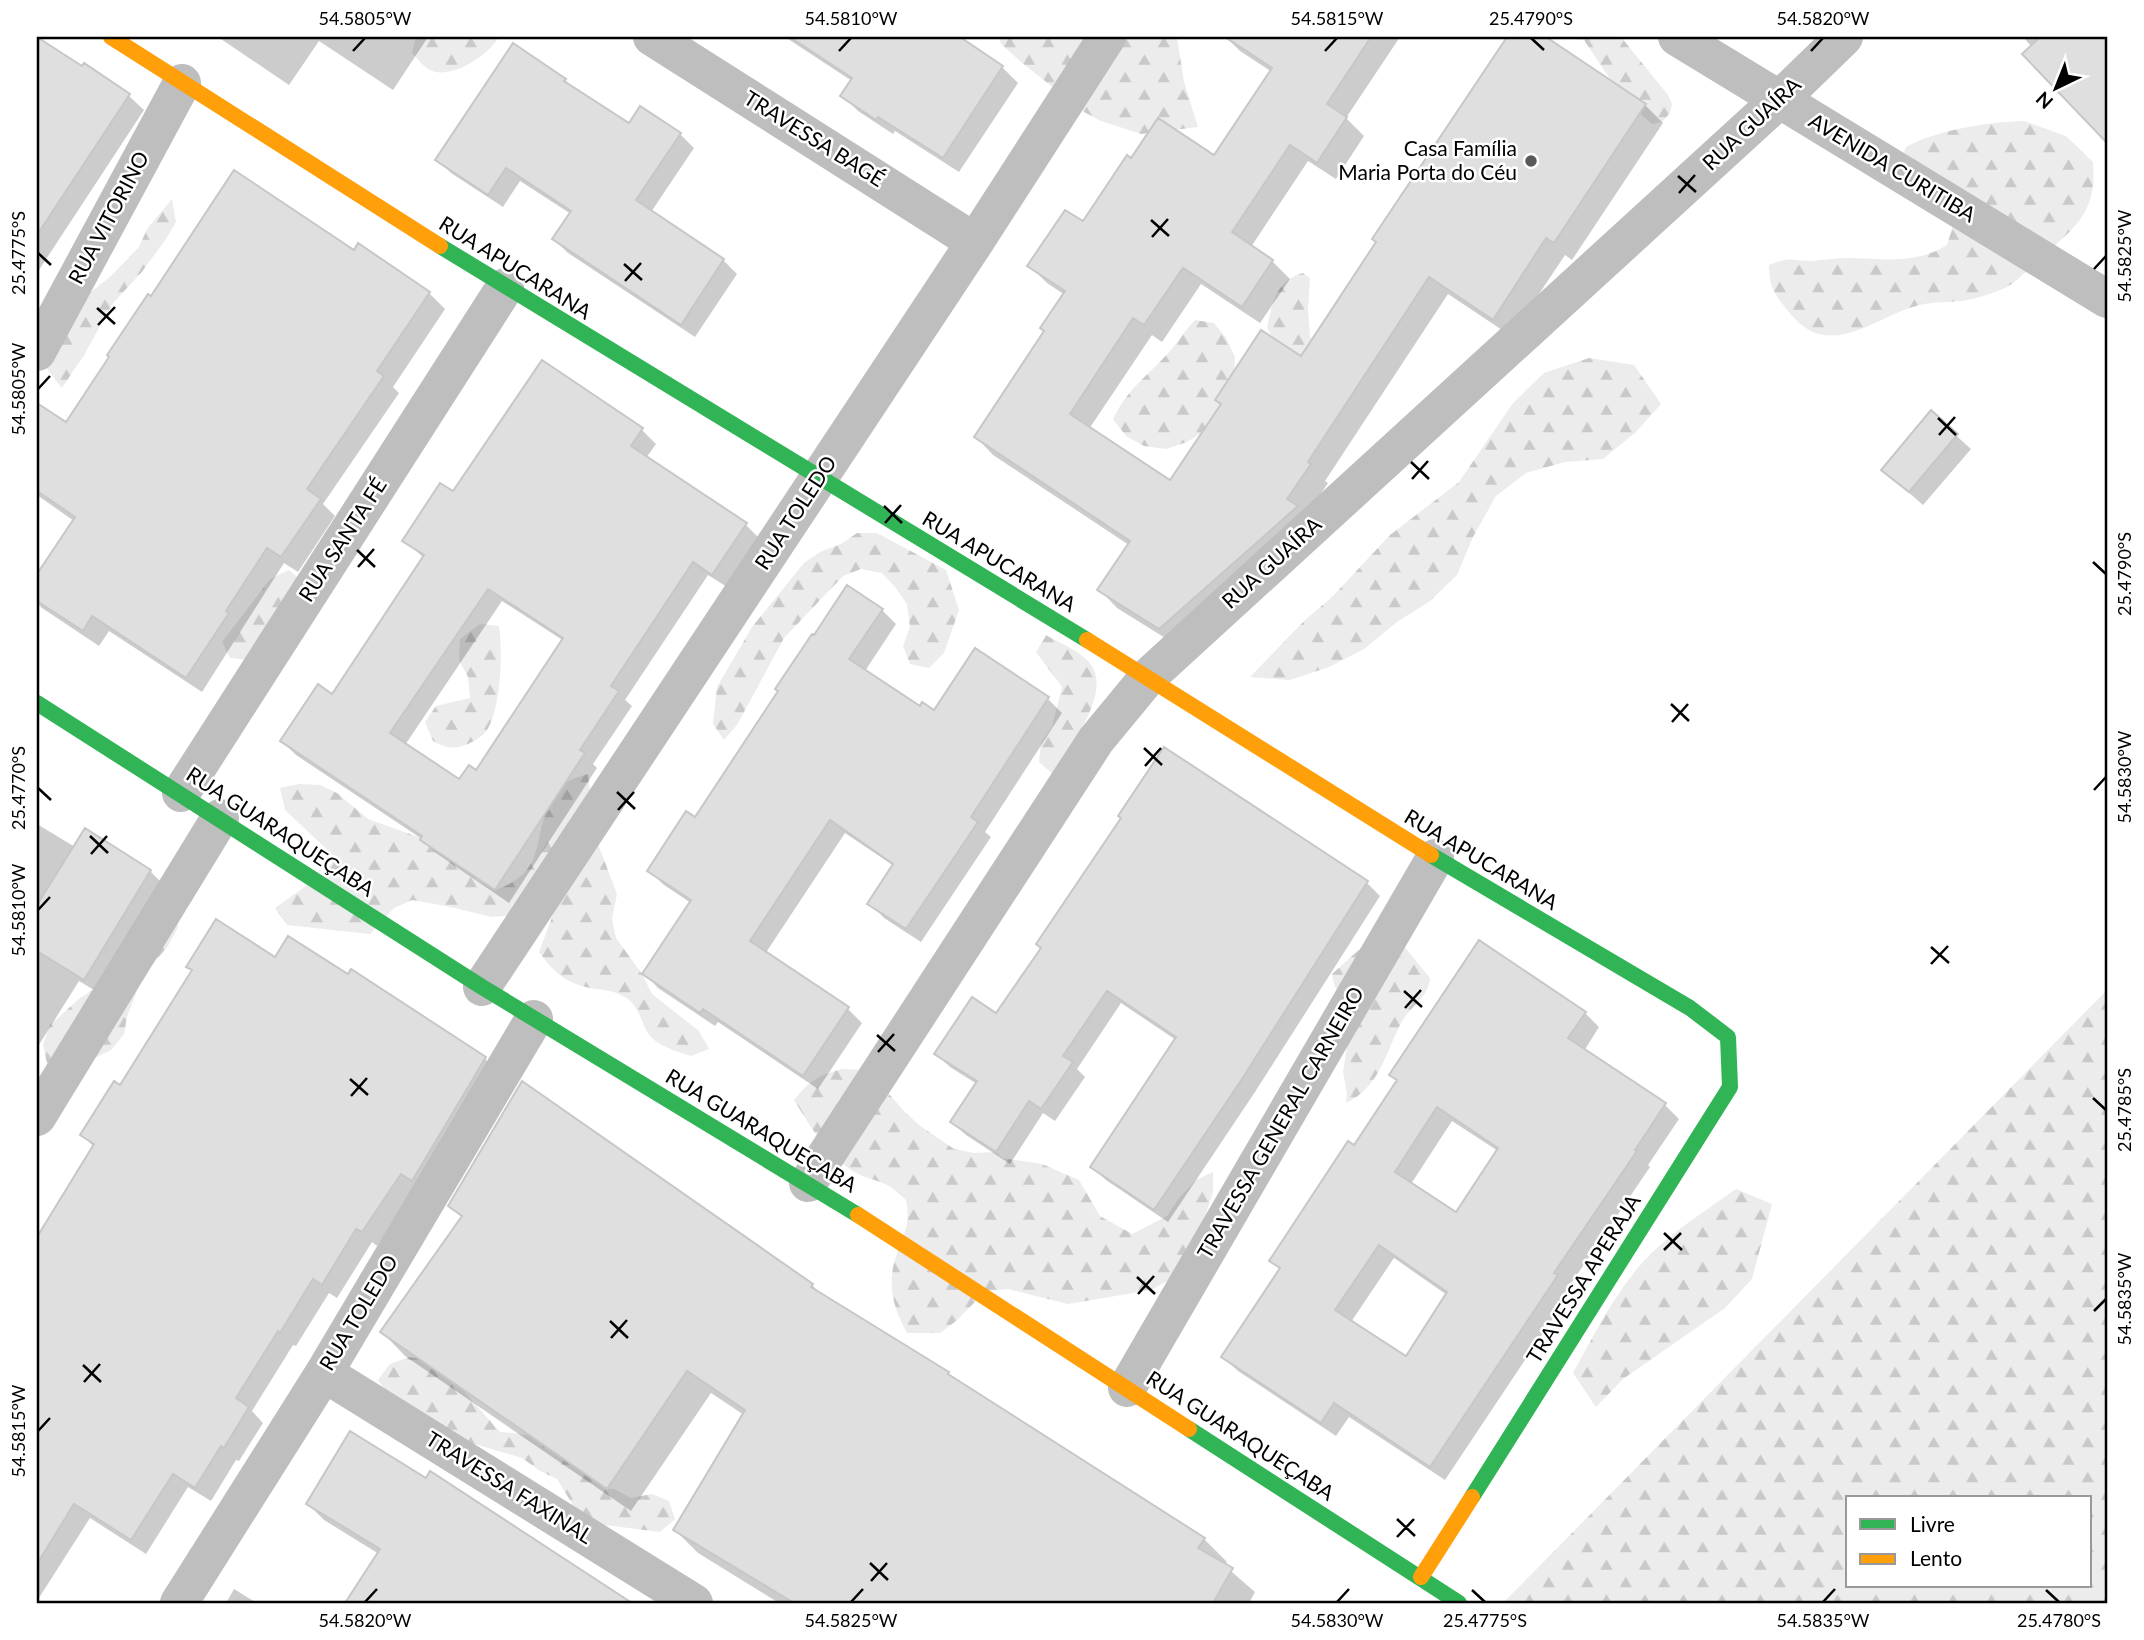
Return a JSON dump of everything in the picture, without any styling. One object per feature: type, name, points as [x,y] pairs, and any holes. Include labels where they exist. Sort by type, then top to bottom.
[{"type":"street","name":"RUA APUCARANA","points":[[111,37],[505,288],[1148,677],[1435,858],[1690,1008]]},
{"type":"street","name":"TRAVESSA BAGÉ","points":[[652,37],[975,242]]},
{"type":"street","name":"RUA TOLEDO","points":[[482,987],[975,242],[1107,37]]},
{"type":"street","name":"AVENIDA CURITIBA","points":[[1677,37],[2107,299]]},
{"type":"street","name":"RUA GUAÍRA","points":[[808,1183],[1096,740],[1148,677],[1779,100],[1844,37]]},
{"type":"street","name":"RUA VITORINO","points":[[37,352],[182,83]]},
{"type":"street","name":"RUA SANTA FÉ","points":[[181,793],[505,288]]},
{"type":"street","name":"RUA GUARAQUEÇABA","points":[[37,704],[181,793],[482,987],[808,1183],[1458,1603]]},
{"type":"street","points":[[37,1117],[220,818]]},
{"type":"street","name":"TRAVESSA GENERAL CARNEIRO","points":[[1127,1388],[1435,858]]},
{"type":"street","name":"TRAVESSA APERAJA","points":[[1421,1577],[1730,1087],[1728,1037],[1690,1008]]},
{"type":"street","name":"RUA TOLEDO","points":[[179,1603],[324,1373],[534,1019]]},
{"type":"street","name":"TRAVESSA FAXINAL","points":[[324,1373],[694,1603]]},
{"type":"green space","points":[[416,37],[499,37],[487,51],[468,65],[447,72],[437,72],[428,69],[412,53]]},
{"type":"green space","points":[[998,37],[1177,37],[1184,82],[1198,127],[1141,134],[1101,121],[1084,112],[1021,62],[1001,44]]},
{"type":"green space","points":[[1547,37],[1621,37],[1668,95],[1672,104],[1670,113],[1662,122],[1652,124],[1614,85],[1584,40]]},
{"type":"green space","points":[[2024,121],[2066,136],[2093,162],[2093,180],[2086,209],[2071,231],[2012,284],[1972,299],[1919,305],[1852,332],[1835,335],[1819,334],[1804,327],[1780,301],[1769,273],[1769,265],[1777,262],[1912,258],[1947,245],[1954,222],[1899,167],[1906,147],[1932,136],[1963,128]]},
{"type":"green space","points":[[172,199],[176,222],[141,273],[113,303],[62,388],[47,369],[50,349],[80,301],[111,276],[139,247],[147,229]]},
{"type":"green space","points":[[1303,273],[1310,278],[1310,336],[1331,378],[1275,342],[1267,328],[1273,302],[1281,287],[1294,276]]},
{"type":"green space","points":[[1195,320],[1214,323],[1226,338],[1235,357],[1231,398],[1203,432],[1187,442],[1166,449],[1144,446],[1126,436],[1113,419],[1132,390],[1170,351]]},
{"type":"green space","points":[[1589,358],[1634,365],[1661,404],[1636,432],[1603,459],[1565,462],[1526,473],[1496,496],[1473,537],[1457,575],[1430,601],[1397,622],[1364,649],[1329,667],[1290,680],[1250,677],[1304,621],[1333,596],[1390,535],[1459,482],[1513,403],[1544,373]]},
{"type":"green space","points":[[857,533],[877,533],[946,570],[959,610],[944,653],[929,668],[910,664],[903,646],[910,627],[907,604],[895,587],[882,573],[861,569],[843,576],[784,638],[737,725],[724,740],[713,724],[717,687],[752,627],[804,563]]},
{"type":"green space","points":[[289,570],[306,584],[249,660],[230,658],[222,642],[270,579]]},
{"type":"green space","points":[[480,624],[499,626],[501,664],[492,720],[480,737],[464,746],[446,747],[433,741],[425,722],[436,706],[470,698],[468,677],[459,660],[460,639]]},
{"type":"green space","points":[[1046,635],[1086,659],[1094,670],[1097,682],[1091,709],[1054,775],[1039,762],[1041,742],[1052,727],[1062,687],[1036,652]]},
{"type":"green space","points":[[588,774],[595,836],[617,894],[612,919],[616,938],[642,974],[652,994],[699,1031],[709,1049],[691,1056],[665,1047],[648,1034],[635,1007],[626,998],[613,992],[573,983],[555,970],[539,952],[554,912],[491,917],[412,900],[394,908],[370,934],[287,925],[275,908],[323,874],[336,858],[285,810],[280,788],[299,784],[320,785],[337,793],[368,819],[449,848],[477,880],[495,890],[513,882],[533,861],[548,808],[564,784]]},
{"type":"green space","points":[[173,906],[178,927],[168,946],[142,977],[127,1017],[124,1034],[111,1050],[72,1069],[49,1074],[43,1044],[50,1025],[80,998],[114,977]]},
{"type":"green space","points":[[1403,945],[1430,978],[1429,985],[1401,1023],[1374,1079],[1367,1088],[1346,1103],[1343,1072],[1348,1039],[1340,996],[1332,974],[1363,946]]},
{"type":"green space","points":[[2107,990],[2107,1603],[1503,1603]]},
{"type":"green space","points":[[843,1069],[863,1070],[878,1081],[919,1125],[954,1149],[974,1153],[996,1152],[1002,1158],[1042,1164],[1079,1180],[1100,1216],[1132,1234],[1167,1216],[1196,1180],[1213,1172],[1213,1192],[1201,1229],[1169,1280],[1151,1290],[1068,1304],[1008,1289],[986,1291],[940,1333],[907,1333],[898,1314],[892,1285],[894,1264],[907,1222],[906,1200],[889,1186],[854,1172],[835,1157],[794,1100],[815,1080]]},
{"type":"green space","points":[[1736,1189],[1772,1204],[1752,1279],[1725,1308],[1623,1379],[1596,1407],[1573,1373],[1613,1302],[1652,1252]]},
{"type":"green space","points":[[409,1357],[427,1360],[459,1386],[500,1432],[529,1436],[547,1443],[607,1489],[614,1489],[631,1498],[652,1494],[669,1501],[675,1519],[660,1532],[597,1524],[579,1515],[557,1479],[522,1458],[465,1441],[391,1398],[378,1380],[390,1364]]},
{"type":"building","points":[[37,37],[82,66],[84,63],[130,94],[37,235]]},
{"type":"building","points":[[790,37],[960,37],[1003,66],[943,158],[840,96],[852,78]]},
{"type":"building","points":[[1225,37],[1371,37],[1327,104],[1347,117],[1317,163],[1290,145],[1232,232],[1273,260],[1242,307],[1183,268],[1144,325],[1133,318],[1070,414],[1170,480],[1221,404],[1215,400],[1261,330],[1301,356],[1376,242],[1372,239],[1507,37],[1546,37],[1646,104],[1554,243],[1546,238],[1493,320],[1429,277],[1308,462],[1311,464],[1287,499],[1298,506],[1159,629],[1097,590],[1130,541],[974,437],[1044,331],[1040,328],[1065,291],[1027,266],[1065,210],[1083,221],[1127,155],[1131,158],[1158,118],[1214,155],[1272,68]]},
{"type":"building","points":[[2040,37],[2107,37],[2107,143],[2022,54]]},
{"type":"building","points":[[513,43],[566,79],[564,81],[629,123],[640,106],[681,133],[636,200],[724,259],[681,325],[552,239],[571,211],[506,168],[488,195],[435,160]]},
{"type":"building","points":[[234,170],[354,250],[358,243],[430,292],[377,371],[384,376],[307,489],[321,499],[281,557],[267,548],[226,611],[229,613],[186,678],[92,616],[83,631],[37,601],[37,574],[75,517],[37,491],[37,403],[66,422],[109,357],[107,355],[148,294],[151,296]]},
{"type":"building","points":[[542,360],[643,428],[631,446],[747,523],[712,575],[693,562],[611,686],[619,691],[580,750],[585,753],[495,890],[420,840],[422,836],[280,741],[318,684],[332,694],[424,555],[402,541],[440,483],[453,491]],"holes":[[[488,589],[563,638],[476,770],[469,765],[459,779],[390,733]]]},
{"type":"building","points":[[1931,410],[1958,434],[1909,492],[1881,470]]},
{"type":"building","points":[[847,585],[883,609],[849,659],[920,706],[922,702],[934,710],[975,648],[1049,697],[971,817],[978,822],[906,929],[867,904],[893,864],[830,820],[750,941],[849,1007],[803,1076],[703,1009],[700,1013],[642,974],[691,900],[647,871],[686,811],[695,817],[778,691],[775,689]]},
{"type":"building","points":[[1164,747],[1368,881],[1242,1079],[1154,1210],[1090,1167],[1176,1037],[1107,991],[1063,1056],[1073,1062],[1041,1109],[1029,1101],[996,1152],[950,1122],[977,1081],[934,1054],[972,997],[996,1013],[1041,948],[1036,944],[1121,818],[1118,816]]},
{"type":"building","points":[[85,828],[151,870],[84,980],[37,951],[37,905]]},
{"type":"building","points":[[216,919],[275,957],[288,936],[348,974],[351,969],[486,1057],[412,1181],[401,1174],[362,1232],[356,1229],[322,1285],[313,1279],[236,1398],[249,1407],[195,1488],[173,1474],[131,1540],[74,1504],[37,1564],[37,1237],[94,1144],[80,1135],[114,1081],[120,1085],[192,970],[186,967]]},
{"type":"building","points":[[1479,940],[1586,1012],[1568,1038],[1666,1103],[1635,1150],[1637,1151],[1554,1273],[1558,1275],[1430,1467],[1334,1403],[1321,1423],[1221,1357],[1280,1268],[1269,1261],[1348,1141],[1354,1145],[1397,1080],[1389,1075]],"holes":[[[1437,1107],[1498,1148],[1456,1212],[1395,1172]],[[1379,1245],[1447,1292],[1406,1356],[1335,1310]]]},
{"type":"building","points":[[522,1081],[813,1284],[811,1287],[949,1372],[948,1374],[1205,1538],[1198,1548],[1233,1568],[1213,1603],[794,1603],[673,1530],[745,1410],[687,1371],[607,1489],[380,1332],[462,1216],[448,1206]]},
{"type":"building","points":[[350,1431],[426,1478],[430,1471],[632,1603],[345,1603],[380,1549],[306,1504]]},
{"type":"traffic: fast","points":[[440,246],[1087,640]]},
{"type":"traffic: fast","points":[[37,703],[482,987],[858,1215]]},
{"type":"traffic: fast","points":[[1431,855],[1690,1008],[1728,1037],[1730,1087],[1472,1497]]},
{"type":"traffic: fast","points":[[1189,1429],[1459,1603]]},
{"type":"traffic: slow","points":[[111,37],[440,246]]},
{"type":"traffic: slow","points":[[1087,640],[1431,855]]},
{"type":"traffic: slow","points":[[858,1215],[1189,1429]]},
{"type":"traffic: slow","points":[[1421,1577],[1472,1497]]},
{"type":"place","name":"Casa Família Maria Porta do Céu","points":[[1531,161]]}]
